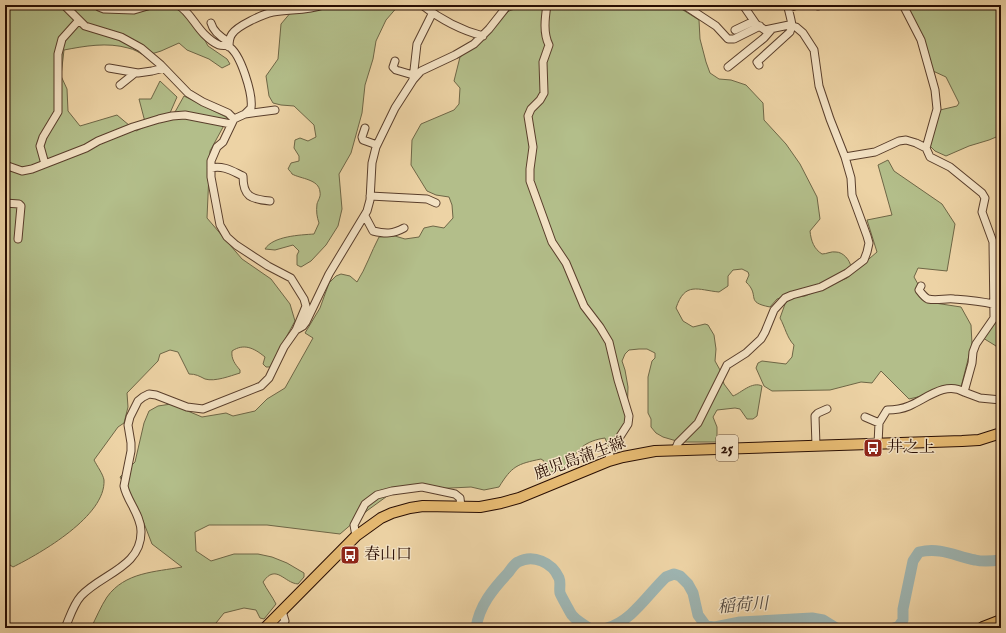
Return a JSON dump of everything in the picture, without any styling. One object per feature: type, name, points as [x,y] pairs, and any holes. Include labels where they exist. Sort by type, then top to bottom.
[{"type":"highway","points":[[983,628],[1001,621]]},
{"type":"main road","name":"鹿児島蒲生線","points":[[265,628],[356,536],[381,518],[410,508],[423,506],[480,507],[501,503],[519,498],[609,461],[630,456],[675,450],[962,441],[979,440],[1001,433]]},
{"type":"street","points":[[64,5],[85,26],[121,37],[141,48],[164,68],[188,93],[203,102],[228,113],[232,122]]},
{"type":"street","points":[[99,5],[99,8],[104,9],[134,10],[151,5]]},
{"type":"street","points":[[178,5],[185,8],[192,20],[205,36],[218,44],[229,44]]},
{"type":"street","points":[[273,5],[278,11]]},
{"type":"street","points":[[229,44],[232,33],[242,25],[271,12],[301,10],[323,5]]},
{"type":"street","points":[[422,5],[432,14],[465,32],[483,36]]},
{"type":"street","points":[[296,330],[303,326],[306,322],[329,274],[365,216],[369,205],[372,163],[377,145],[413,78],[421,71],[474,44],[498,20],[508,5]]},
{"type":"street","points":[[547,5],[545,29],[546,38],[550,44],[543,62],[544,93],[540,100],[531,109],[528,116],[533,148],[530,181],[552,242],[566,263],[584,306],[609,342],[618,380],[629,416],[628,424],[610,452],[609,461]]},
{"type":"street","points":[[684,5],[716,26],[728,39],[734,40],[757,24]]},
{"type":"street","points":[[675,450],[678,443],[698,423],[727,365],[746,353],[757,343],[765,332],[774,310],[785,298],[821,287],[847,273],[864,260],[869,243],[852,195],[845,157],[819,86],[814,50],[803,33],[796,27],[792,26],[765,30],[757,24],[743,5]]},
{"type":"street","points":[[759,65],[757,62],[790,32],[792,26],[788,7],[797,5]]},
{"type":"street","points":[[903,5],[921,40],[935,90],[937,108],[926,148],[930,157],[950,167],[980,190],[985,198],[982,212],[993,242],[994,318],[976,344],[964,392]]},
{"type":"street","points":[[413,78],[417,44],[432,14]]},
{"type":"street","points":[[45,164],[40,146],[42,137],[58,112],[58,54],[62,39],[79,20]]},
{"type":"street","points":[[65,628],[75,604],[81,596],[96,584],[123,567],[132,557],[138,546],[141,531],[139,519],[124,486],[131,451],[128,425],[130,417],[138,401],[149,394],[156,395],[187,408],[203,409],[261,386],[269,378],[284,347],[296,330],[306,306],[304,299],[291,278],[268,266],[236,245],[222,230],[211,177],[211,161],[218,147],[223,142],[232,122],[252,108],[252,104],[243,66],[229,44],[222,38],[211,23]]},
{"type":"street","points":[[735,30],[757,24]]},
{"type":"street","points":[[728,67],[764,38],[771,30]]},
{"type":"street","points":[[394,61],[393,67],[396,70],[413,78]]},
{"type":"street","points":[[109,68],[135,73],[164,68]]},
{"type":"street","points":[[120,85],[135,73]]},
{"type":"street","points":[[245,114],[275,110]]},
{"type":"street","points":[[6,166],[22,171],[32,170],[86,148],[98,141],[159,118],[184,115],[232,122]]},
{"type":"street","points":[[366,128],[362,137],[364,140],[377,145]]},
{"type":"street","points":[[845,157],[875,152],[899,141],[906,140],[926,148]]},
{"type":"street","points":[[211,168],[218,166],[243,176],[245,193],[260,200],[270,201]]},
{"type":"street","points":[[370,196],[427,199],[436,203]]},
{"type":"street","points":[[5,203],[19,204],[21,206],[18,239]]},
{"type":"street","points":[[365,216],[374,230],[389,234],[404,228]]},
{"type":"street","points":[[921,286],[919,290],[928,299],[952,299],[993,304]]},
{"type":"street","points":[[878,444],[879,423],[887,410],[908,407],[924,397],[950,388],[959,389],[980,398],[1001,400]]},
{"type":"street","points":[[816,446],[815,416],[818,412],[827,410]]},
{"type":"street","points":[[865,417],[879,423]]},
{"type":"street","points":[[356,536],[354,525],[365,504],[377,494],[422,487],[455,494],[460,498],[461,507]]},
{"type":"street","points":[[278,628],[285,621],[282,611]]},
{"type":"green space","points":[[5,5],[202,5],[188,9],[208,46],[227,59],[230,64],[222,68],[209,59],[187,50],[179,43],[145,56],[137,51],[112,45],[88,46],[64,50],[61,76],[67,89],[68,111],[80,126],[117,115],[136,131],[175,112],[184,96],[228,118],[210,151],[207,218],[242,259],[271,279],[290,304],[295,321],[270,367],[266,367],[263,364],[265,357],[261,354],[253,349],[241,347],[232,351],[232,356],[236,366],[240,370],[240,373],[209,380],[189,374],[178,352],[170,350],[160,354],[158,361],[127,393],[128,407],[124,423],[118,427],[94,460],[104,480],[102,494],[95,507],[70,532],[55,543],[13,567],[7,563],[5,564]]},
{"type":"green space","points":[[297,5],[399,5],[386,20],[376,41],[373,59],[365,85],[362,113],[351,153],[339,174],[342,209],[338,226],[326,245],[311,261],[301,267],[297,265],[297,255],[299,251],[293,245],[275,250],[265,249],[274,241],[280,239],[314,234],[319,223],[317,216],[317,204],[320,195],[319,188],[313,182],[292,174],[288,169],[291,163],[299,161],[299,156],[294,148],[295,140],[300,138],[308,141],[316,137],[314,125],[294,106],[273,103],[269,96],[266,76],[278,59],[281,24]]},
{"type":"green space","points":[[526,5],[675,5],[699,20],[700,39],[710,73],[719,79],[731,80],[746,85],[763,103],[764,120],[786,144],[800,164],[817,197],[820,219],[810,231],[813,244],[822,254],[834,252],[841,253],[848,259],[851,267],[825,283],[777,299],[770,307],[755,301],[752,291],[746,282],[749,275],[748,272],[742,269],[733,270],[728,276],[728,286],[719,292],[693,289],[684,294],[676,308],[683,321],[693,327],[705,324],[708,325],[714,335],[716,349],[715,361],[720,370],[724,384],[733,396],[751,386],[762,386],[757,416],[753,419],[747,419],[740,409],[735,408],[717,410],[713,417],[717,427],[717,442],[680,442],[663,437],[656,433],[651,427],[651,419],[648,413],[648,377],[652,361],[655,358],[655,353],[647,349],[629,350],[625,354],[622,361],[628,387],[627,421],[609,448],[605,438],[590,442],[578,451],[568,464],[560,470],[555,471],[548,472],[544,461],[541,459],[526,463],[512,470],[499,487],[484,490],[471,487],[431,489],[390,494],[368,510],[340,534],[267,525],[209,525],[195,532],[196,551],[211,561],[234,554],[258,554],[272,557],[287,563],[304,573],[304,577],[298,584],[276,574],[272,574],[263,582],[276,604],[264,619],[260,618],[256,610],[244,608],[224,613],[212,628],[91,628],[107,597],[123,582],[141,574],[182,567],[152,544],[140,513],[120,477],[135,462],[144,423],[149,411],[158,406],[171,404],[202,417],[226,413],[233,416],[255,411],[267,399],[285,388],[313,338],[305,333],[320,308],[329,283],[336,276],[341,274],[350,276],[357,282],[379,237],[395,236],[405,239],[419,237],[424,228],[433,226],[444,228],[453,218],[452,205],[449,197],[436,195],[427,191],[411,165],[412,140],[421,124],[454,110],[459,104],[460,88],[454,81],[460,57],[487,36],[509,11]]},
{"type":"green space","points":[[904,5],[1001,5],[1001,135],[946,156],[935,151],[929,145],[940,110],[957,106],[959,103],[946,77],[933,71]]},
{"type":"green space","points":[[160,81],[177,97],[170,113],[145,122],[139,99],[151,99]]},
{"type":"green space","points":[[888,160],[894,171],[942,204],[955,224],[947,271],[918,268],[914,277],[928,302],[961,307],[971,325],[972,344],[961,387],[909,399],[881,371],[872,383],[861,382],[830,390],[772,391],[764,386],[756,368],[758,363],[762,361],[786,364],[792,357],[794,345],[780,318],[785,304],[791,298],[805,296],[847,278],[877,252],[867,220],[892,215],[878,165]]},
{"type":"green space","points":[[1001,288],[1001,378],[998,369],[1000,352],[996,346],[983,338],[995,321],[996,289]]},
{"type":"waterway","name":"稲荷川","points":[[894,628],[899,626],[903,620],[903,609],[913,561],[919,552],[941,551],[978,561],[1001,560]]},
{"type":"waterway","name":"稲荷川","points":[[476,628],[483,605],[492,592],[515,564],[530,559],[542,561],[556,572],[560,580],[560,593],[571,615],[589,628]]},
{"type":"waterway","name":"稲荷川","points":[[607,628],[616,624],[632,613],[666,577],[674,574],[680,576],[688,584],[693,593],[698,615],[706,626],[715,627],[740,622],[812,618],[823,620],[836,628]]},
{"type":"place","name":"井之上","points":[[873,448]]},
{"type":"place","name":"春山口","points":[[350,555]]}]
